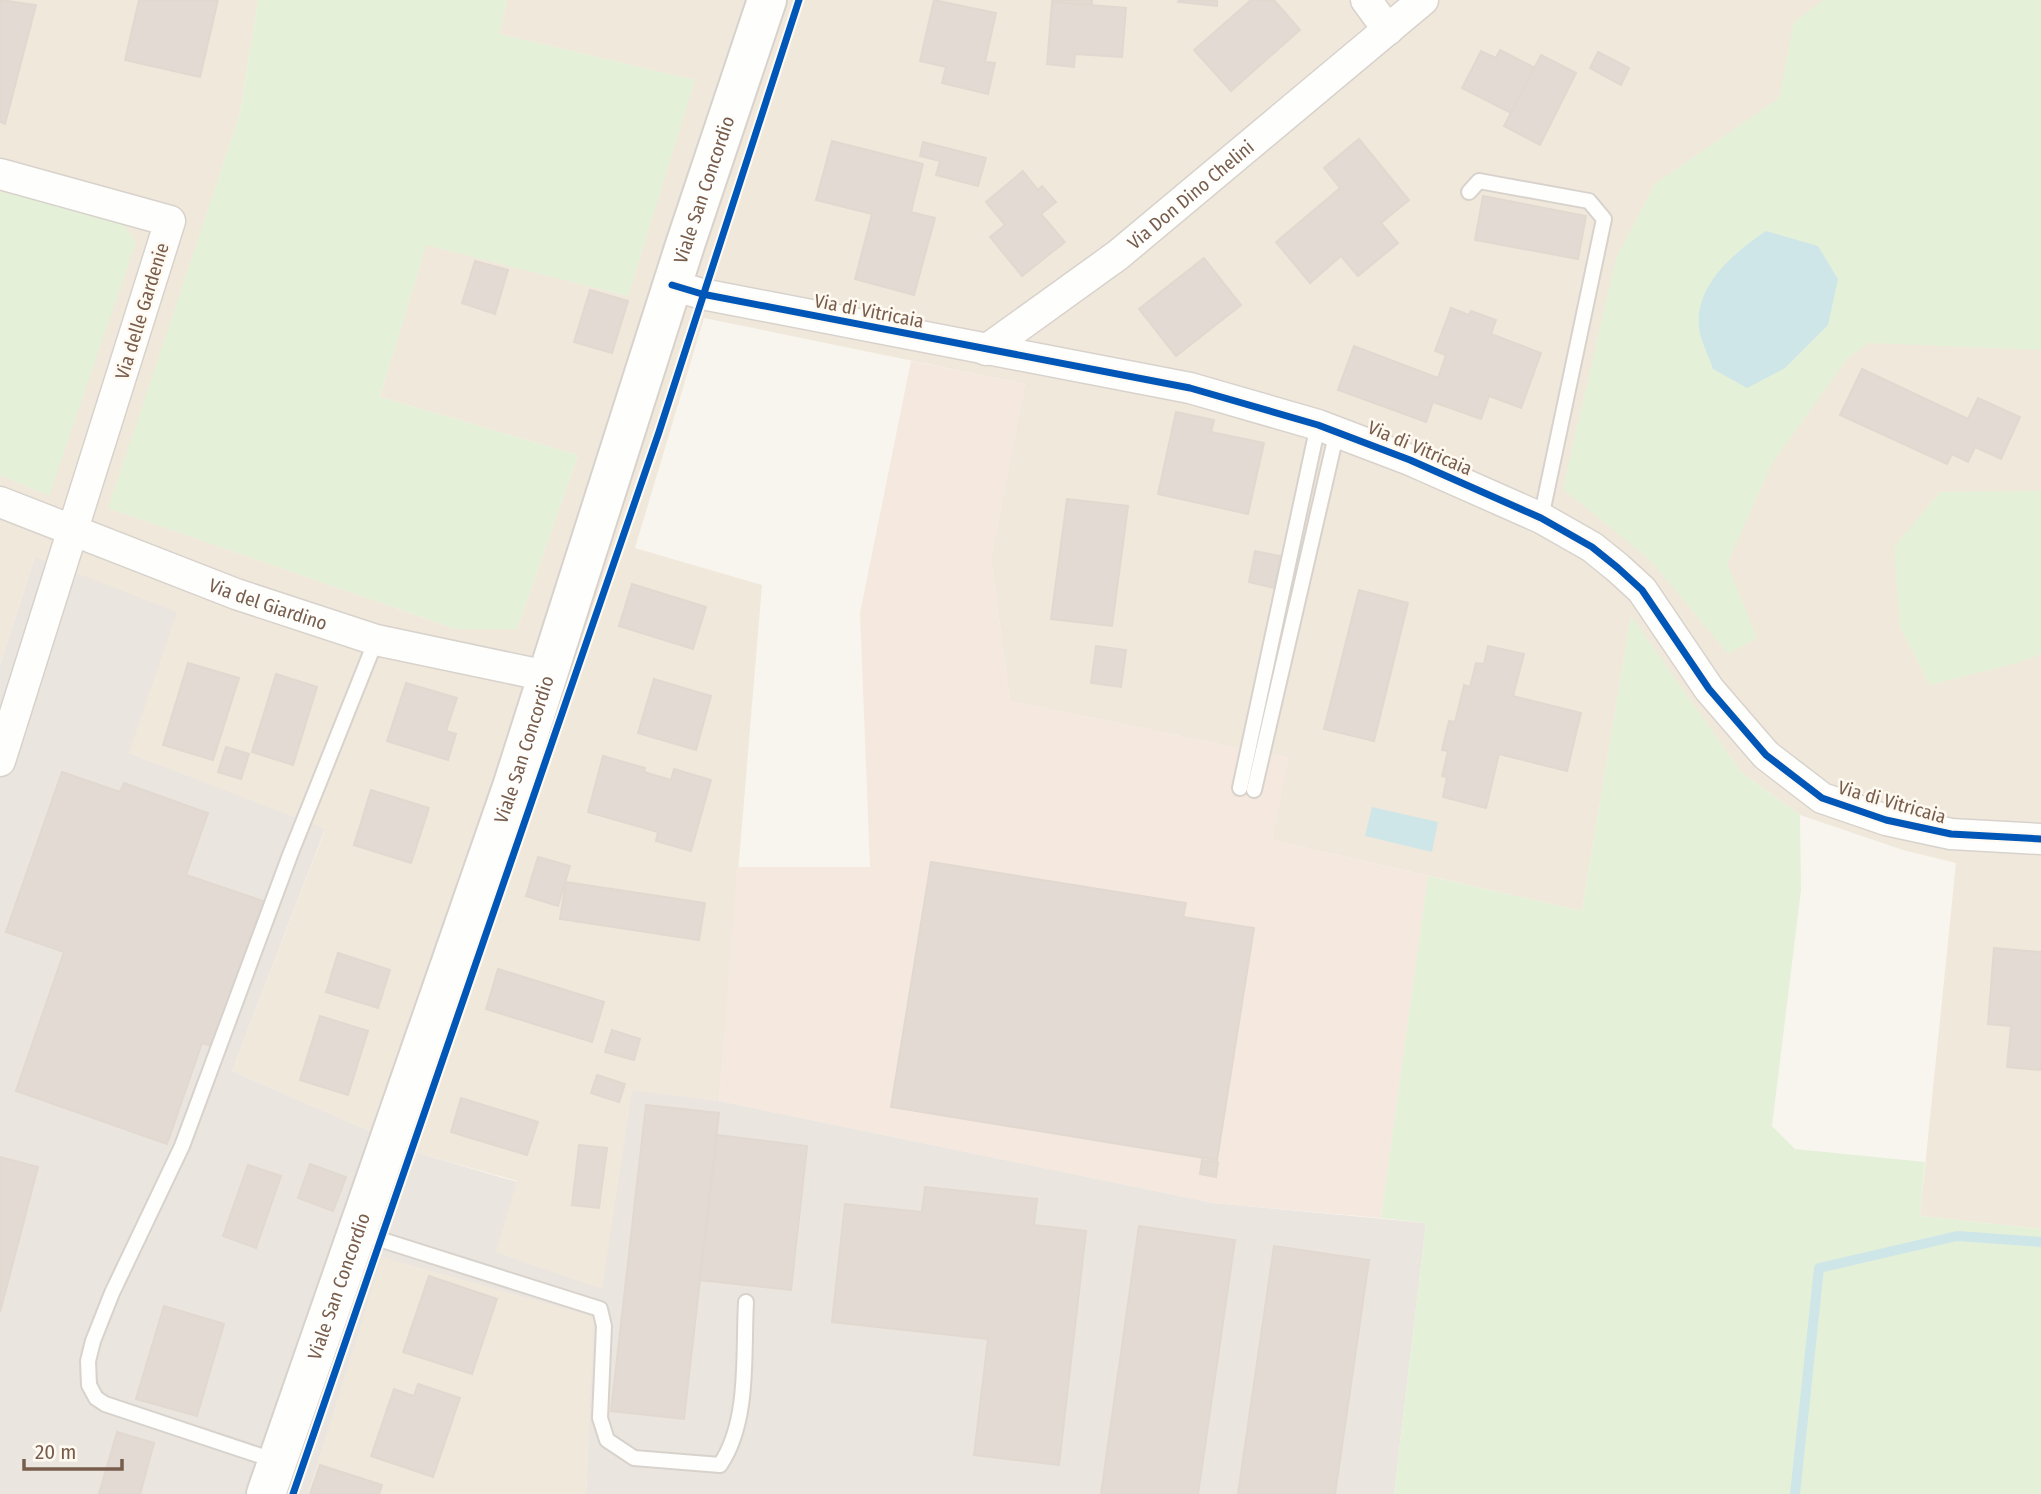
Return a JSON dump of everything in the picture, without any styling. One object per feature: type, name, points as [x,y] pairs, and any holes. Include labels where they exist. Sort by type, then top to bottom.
[{"type":"main road","name":"Viale San Concordio","points":[[272,1478],[490,852],[672,285],[767,0]]},
{"type":"street","points":[[1366,0],[1388,30]]},
{"type":"street","name":"Via Don Dino Chelini","points":[[986,350],[1118,255],[1423,0]]},
{"type":"street","name":"Via delle Gardenie","points":[[0,174],[170,221],[74,530]]},
{"type":"street","name":"Via di Vitricaia","points":[[672,285],[986,350],[1190,388],[1327,428],[1541,518],[1592,547],[1642,590],[1709,689],[1758,746],[1822,798],[1886,820],[1951,834],[2041,839]]},
{"type":"street","name":"Via del Giardino","points":[[0,502],[236,594],[376,640],[547,676]]},
{"type":"street","points":[[0,761],[74,530]]},
{"type":"lane","points":[[1469,192],[1479,181],[1590,201],[1604,219],[1541,518]]},
{"type":"lane","points":[[1247,789],[1327,428]]},
{"type":"lane","points":[[272,1478],[105,1404],[96,1398],[89,1385],[88,1361],[112,1293],[182,1146],[290,855],[376,640]]},
{"type":"lane","points":[[359,1229],[379,1239],[600,1309],[604,1326],[600,1418],[607,1440],[634,1458],[720,1465],[731,1449],[740,1404],[746,1302]]},
{"type":"shaded area","points":[[0,0],[258,0],[240,114],[109,508],[456,629],[517,629],[578,455],[380,397],[426,244],[628,296],[694,80],[499,34],[507,0],[2041,0],[2041,1229],[1920,1216],[1956,863],[1903,850],[1800,815],[1742,773],[1631,617],[1582,911],[1272,840],[1288,758],[1010,701],[991,558],[1025,384],[704,318],[635,548],[762,585],[719,1101],[632,1091],[603,1290],[495,1252],[517,1181],[422,1154],[232,1071],[325,830],[129,753],[35,557],[0,665]]},
{"type":"shaded area","points":[[911,361],[1025,384],[991,558],[1010,701],[1288,758],[1272,840],[1428,876],[1381,1218],[1213,1203],[719,1101],[737,867],[870,867],[860,613]]},
{"type":"shaded area","points":[[35,557],[177,612],[129,753],[325,829],[232,1071],[422,1154],[517,1182],[496,1252],[602,1289],[632,1090],[719,1101],[1213,1203],[1426,1223],[1394,1494],[586,1494],[594,1317],[382,1257],[308,1494],[0,1494],[0,665]]},
{"type":"shaded area","points":[[381,1256],[595,1317],[586,1494],[308,1494]]},
{"type":"green space","points":[[258,0],[507,0],[499,34],[695,80],[628,296],[426,245],[380,397],[578,455],[517,629],[456,629],[108,508],[240,114]]},
{"type":"green space","points":[[1824,0],[2041,0],[2041,350],[1868,343],[1848,358],[1772,463],[1727,564],[1757,638],[1728,654],[1650,560],[1563,489],[1616,258],[1656,183],[1779,98],[1794,22]]},
{"type":"green space","points":[[0,192],[118,217],[136,242],[49,496],[0,475]]},
{"type":"green space","points":[[2041,491],[2041,654],[2021,662],[1930,685],[1900,627],[1894,547],[1940,492]]},
{"type":"green space","points":[[1631,616],[1742,773],[1800,815],[1801,890],[1772,1126],[1795,1149],[1925,1162],[1920,1216],[2041,1229],[2041,1494],[1394,1494],[1426,1223],[1381,1218],[1428,876],[1582,911]]},
{"type":"water","points":[[1766,231],[1818,246],[1838,279],[1828,325],[1785,368],[1747,388],[1713,369],[1700,332],[1699,311],[1710,283],[1719,271]]},
{"type":"water","points":[[1372,807],[1438,822],[1432,852],[1365,836]]},
{"type":"building","points":[[0,0],[36,5],[5,124],[0,122]]},
{"type":"building","points":[[139,0],[218,0],[200,77],[125,60]]},
{"type":"building","points":[[934,0],[996,13],[985,62],[995,63],[988,94],[942,83],[946,67],[920,61]]},
{"type":"building","points":[[1092,0],[1092,6],[1052,2]]},
{"type":"building","points":[[1217,0],[1217,6],[1178,2]]},
{"type":"building","points":[[1251,0],[1274,0],[1300,30],[1231,91],[1194,50]]},
{"type":"building","points":[[1052,2],[1126,8],[1122,57],[1075,54],[1074,67],[1047,64]]},
{"type":"building","points":[[1500,50],[1535,68],[1511,113],[1462,88],[1481,51],[1496,58]]},
{"type":"building","points":[[1598,52],[1629,68],[1621,85],[1590,68]]},
{"type":"building","points":[[1541,55],[1576,73],[1540,145],[1504,126]]},
{"type":"building","points":[[1359,139],[1409,200],[1381,223],[1398,243],[1358,276],[1341,256],[1310,283],[1276,242],[1340,188],[1324,168]]},
{"type":"building","points":[[832,141],[923,164],[911,212],[935,218],[914,295],[855,279],[872,214],[816,200]]},
{"type":"building","points":[[923,142],[986,158],[978,186],[936,175],[940,161],[920,156]]},
{"type":"building","points":[[1023,171],[1038,190],[1042,186],[1056,202],[1041,214],[1065,242],[1022,276],[990,237],[1005,225],[986,202]]},
{"type":"building","points":[[1483,196],[1586,216],[1578,259],[1475,240]]},
{"type":"building","points":[[1204,258],[1241,305],[1176,356],[1139,309]]},
{"type":"building","points":[[475,261],[508,270],[495,314],[462,303]]},
{"type":"building","points":[[590,290],[628,301],[612,353],[574,342]]},
{"type":"building","points":[[1451,308],[1469,315],[1471,311],[1496,320],[1491,334],[1541,353],[1521,408],[1489,396],[1481,419],[1433,402],[1426,422],[1338,390],[1354,346],[1438,378],[1446,355],[1435,351]]},
{"type":"building","points":[[1862,369],[1968,419],[1978,398],[2020,417],[2001,459],[1975,447],[1968,462],[1952,454],[1947,464],[1840,415]]},
{"type":"building","points":[[1176,412],[1214,420],[1211,432],[1264,443],[1248,514],[1158,494]]},
{"type":"building","points":[[1067,499],[1128,506],[1112,626],[1051,619]]},
{"type":"building","points":[[1255,551],[1280,556],[1274,588],[1249,582]]},
{"type":"building","points":[[632,584],[706,607],[693,649],[619,626]]},
{"type":"building","points":[[1359,590],[1408,603],[1374,741],[1324,729]]},
{"type":"building","points":[[1096,646],[1126,650],[1121,687],[1091,683]]},
{"type":"building","points":[[1488,646],[1524,654],[1513,696],[1581,713],[1567,771],[1499,754],[1486,808],[1443,797],[1447,777],[1442,776],[1448,751],[1442,750],[1449,721],[1455,722],[1464,685],[1470,687],[1476,663],[1484,664]]},
{"type":"building","points":[[188,663],[239,678],[213,760],[163,745]]},
{"type":"building","points":[[276,674],[317,687],[293,765],[252,752]]},
{"type":"building","points":[[654,679],[711,696],[696,750],[638,733]]},
{"type":"building","points":[[406,683],[457,698],[446,731],[456,734],[448,760],[387,741]]},
{"type":"building","points":[[226,747],[249,754],[241,779],[218,772]]},
{"type":"building","points":[[603,756],[645,768],[644,772],[671,780],[674,769],[711,780],[691,851],[656,841],[658,832],[588,812]]},
{"type":"building","points":[[62,772],[120,792],[124,783],[208,813],[186,875],[263,901],[212,1046],[202,1043],[167,1144],[16,1091],[64,952],[6,932]]},
{"type":"building","points":[[371,790],[429,808],[411,863],[354,845]]},
{"type":"building","points":[[538,857],[570,866],[558,906],[526,896]]},
{"type":"building","points":[[931,862],[1186,903],[1183,917],[1254,928],[1217,1160],[891,1107]]},
{"type":"building","points":[[566,882],[705,903],[699,940],[560,919]]},
{"type":"building","points":[[1994,948],[2041,952],[2041,1070],[2007,1067],[2011,1026],[1988,1024]]},
{"type":"building","points":[[338,953],[390,970],[378,1008],[326,992]]},
{"type":"building","points":[[498,969],[604,1002],[592,1042],[486,1009]]},
{"type":"building","points":[[320,1016],[368,1031],[348,1095],[300,1080]]},
{"type":"building","points":[[612,1030],[640,1039],[634,1060],[605,1052]]},
{"type":"building","points":[[597,1075],[625,1084],[619,1102],[591,1093]]},
{"type":"building","points":[[461,1098],[538,1122],[527,1155],[451,1132]]},
{"type":"building","points":[[646,1105],[719,1113],[684,1419],[611,1411]]},
{"type":"building","points":[[717,1135],[807,1146],[791,1290],[700,1280]]},
{"type":"building","points":[[579,1145],[607,1148],[599,1208],[572,1205]]},
{"type":"building","points":[[0,1157],[38,1167],[0,1312]]},
{"type":"building","points":[[1202,1160],[1218,1162],[1216,1177],[1200,1174]]},
{"type":"building","points":[[310,1164],[346,1177],[333,1211],[298,1198]]},
{"type":"building","points":[[248,1165],[281,1176],[256,1248],[223,1236]]},
{"type":"building","points":[[925,1187],[1037,1199],[1034,1225],[1086,1231],[1059,1465],[974,1455],[988,1339],[832,1322],[845,1204],[922,1212]]},
{"type":"building","points":[[1139,1226],[1235,1240],[1198,1494],[1101,1494]]},
{"type":"building","points":[[1274,1246],[1369,1260],[1335,1494],[1238,1494]]},
{"type":"building","points":[[429,1276],[497,1299],[472,1374],[403,1352]]},
{"type":"building","points":[[164,1306],[224,1324],[197,1416],[136,1399]]},
{"type":"building","points":[[418,1384],[460,1398],[433,1477],[371,1456],[394,1389],[414,1396]]},
{"type":"building","points":[[117,1432],[154,1443],[140,1494],[99,1494]]},
{"type":"building","points":[[320,1465],[382,1485],[379,1494],[310,1494]]},
{"type":"waterway","points":[[1795,1494],[1819,1268],[1957,1236],[2041,1242]]},
{"type":"cycle path","points":[[293,1494],[659,432],[799,0]]},
{"type":"cycle path","points":[[672,285],[702,294],[1190,388],[1318,425],[1410,460],[1541,518],[1592,547],[1618,568],[1642,590],[1709,689],[1766,755],[1822,798],[1886,820],[1951,834],[2041,839]]}]
